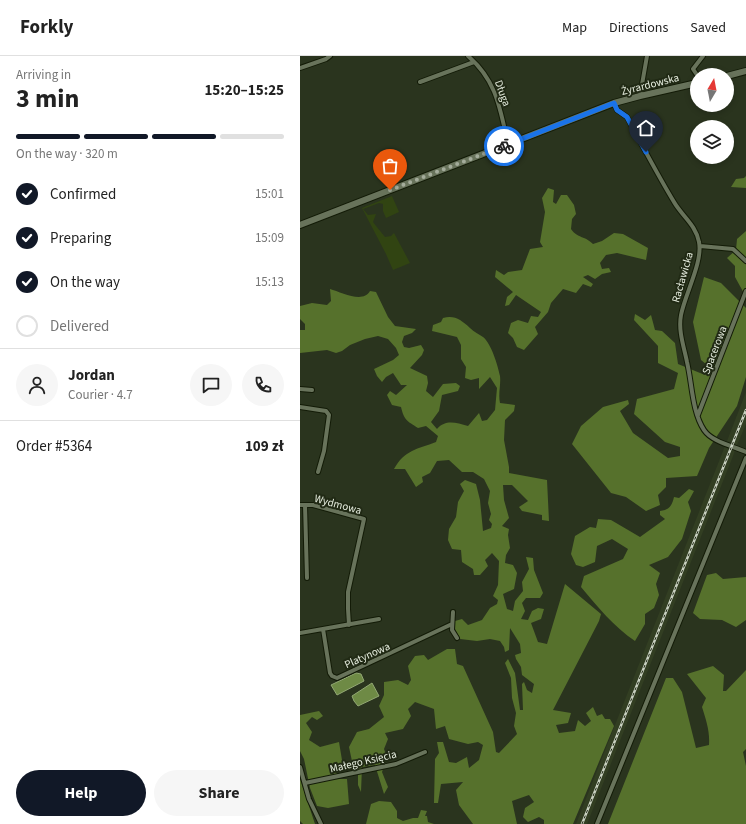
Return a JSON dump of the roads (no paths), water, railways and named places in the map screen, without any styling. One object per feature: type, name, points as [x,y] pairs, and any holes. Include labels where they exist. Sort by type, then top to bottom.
[{"type":"main road","points":[[734,74],[746,71]]},
{"type":"main road","name":"Żyrardowska","points":[[300,225],[614,103],[690,85]]},
{"type":"street","points":[[300,68],[326,59],[329,56]]},
{"type":"street","name":"Długa","points":[[468,56],[486,75],[498,100],[508,144]]},
{"type":"street","points":[[640,96],[647,56]]},
{"type":"street","points":[[694,68],[703,56]]},
{"type":"street","points":[[420,82],[474,62]]},
{"type":"street","name":"Racławicka","points":[[614,103],[617,110],[627,117],[675,203],[698,235],[700,246],[697,263],[682,309],[680,323],[695,407],[698,416],[704,430],[712,438],[746,452]]},
{"type":"street","points":[[700,246],[733,249],[746,261]]},
{"type":"street","name":"Spacerowa","points":[[698,416],[746,290]]},
{"type":"street","points":[[300,389],[312,390]]},
{"type":"street","points":[[300,407],[326,411],[329,415],[324,451],[318,472]]},
{"type":"street","points":[[597,824],[746,458]]},
{"type":"street","name":"Wydmowa","points":[[300,505],[313,505],[364,519],[348,592],[349,625]]},
{"type":"street","points":[[305,505],[306,578]]},
{"type":"street","points":[[453,612],[452,630],[457,638]]},
{"type":"street","points":[[300,633],[379,619]]},
{"type":"street","name":"Platynowa","points":[[323,629],[330,672],[332,676],[337,678],[452,624]]},
{"type":"street","name":"Małego Księcia","points":[[305,783],[396,764],[425,752]]},
{"type":"street","points":[[300,767],[309,799],[321,824]]},
{"type":"railway","points":[[582,824],[746,410]]}]
